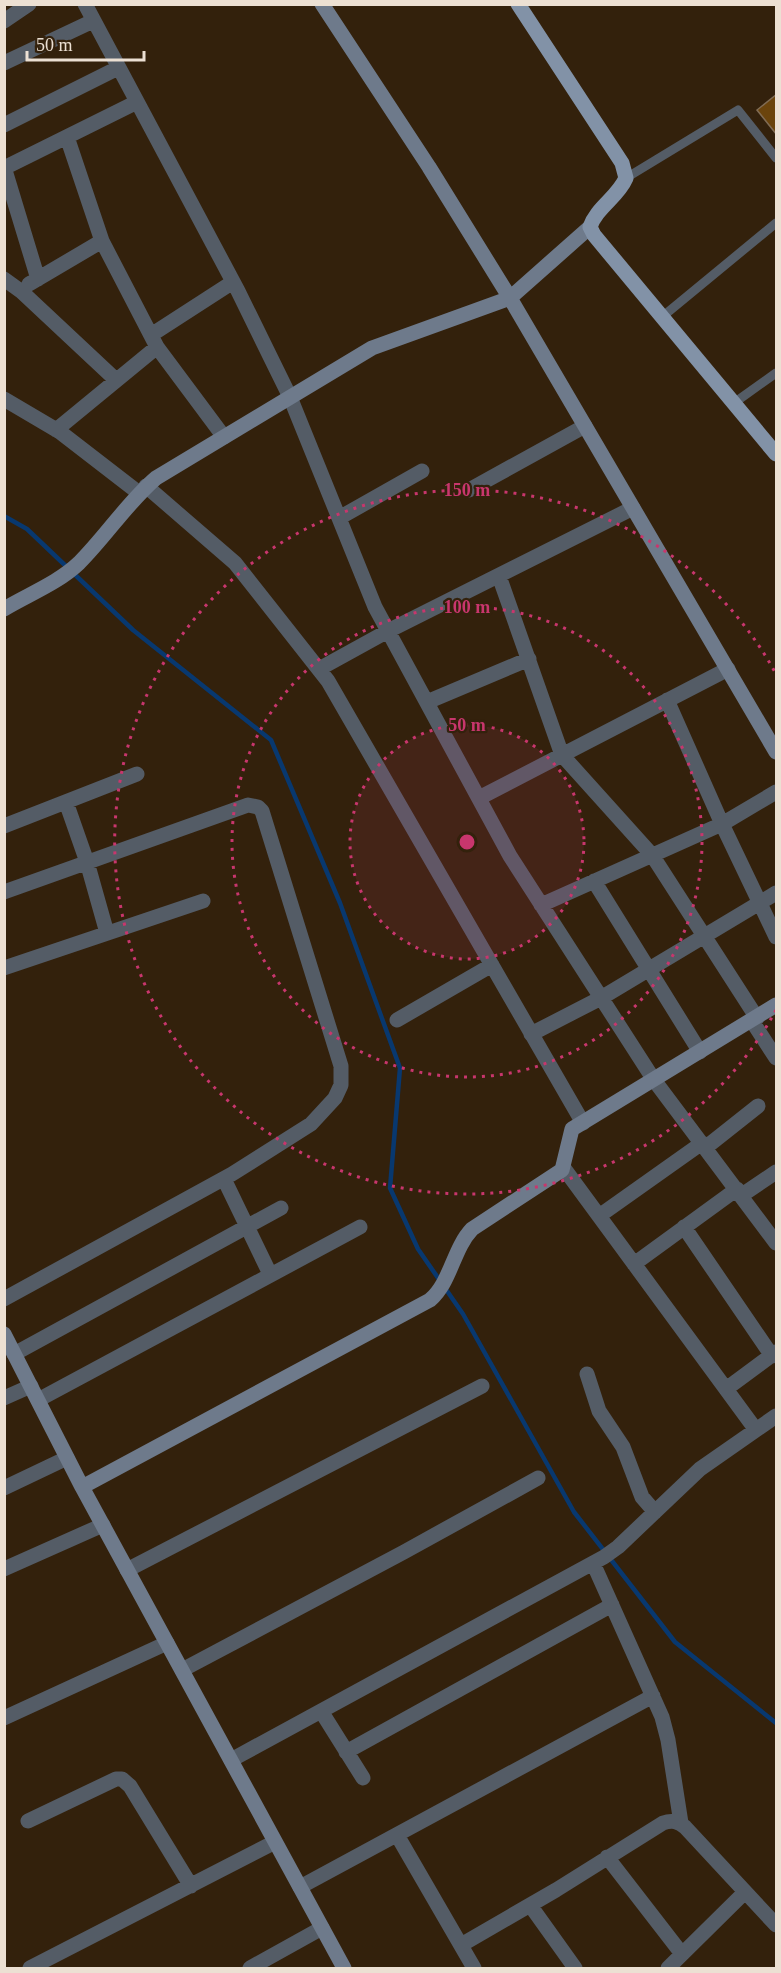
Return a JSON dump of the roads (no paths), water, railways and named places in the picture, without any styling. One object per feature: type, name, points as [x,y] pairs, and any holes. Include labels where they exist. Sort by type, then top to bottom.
[{"type":"main road","points":[[518,4],[622,163],[626,178],[622,188],[592,220],[590,227],[594,235],[777,454]]},
{"type":"street","points":[[4,21],[29,4]]},
{"type":"street","points":[[85,4],[233,282],[290,397],[375,607],[510,856],[654,1080],[777,1243]]},
{"type":"street","points":[[322,4],[429,167],[510,298],[777,752]]},
{"type":"street","points":[[4,63],[93,21]]},
{"type":"street","points":[[4,125],[118,68]]},
{"type":"street","points":[[38,279],[4,167],[137,102]]},
{"type":"street","points":[[67,137],[102,241],[154,341],[224,437]]},
{"type":"street","points":[[4,609],[62,577],[79,563],[156,478],[372,348],[510,298],[590,227]]},
{"type":"street","points":[[19,290],[102,241]]},
{"type":"street","points":[[4,279],[19,290],[116,380]]},
{"type":"street","points":[[56,430],[116,380],[154,341],[233,282]]},
{"type":"street","points":[[4,399],[56,430],[143,490],[236,563],[332,688],[583,1123]]},
{"type":"street","points":[[469,490],[585,426]]},
{"type":"street","points":[[339,518],[422,471]]},
{"type":"street","points":[[319,669],[388,631],[633,508]]},
{"type":"street","points":[[499,576],[562,755],[652,855],[705,937],[777,1058]]},
{"type":"street","points":[[427,702],[529,659]]},
{"type":"street","points":[[479,798],[728,669]]},
{"type":"street","points":[[667,700],[722,824],[777,937]]},
{"type":"street","points":[[4,826],[138,774]]},
{"type":"street","points":[[541,905],[722,824],[777,792]]},
{"type":"street","points":[[66,802],[87,862],[107,933]]},
{"type":"street","points":[[4,892],[248,805],[258,807],[262,811],[341,1066],[341,1085],[335,1098],[311,1124],[224,1179],[4,1299]]},
{"type":"street","points":[[594,881],[700,1052]]},
{"type":"street","points":[[531,1034],[601,998],[777,892]]},
{"type":"street","points":[[4,968],[202,902]]},
{"type":"street","points":[[397,1020],[492,965]]},
{"type":"street","points":[[82,1487],[430,1300],[439,1291],[463,1241],[472,1229],[562,1170],[572,1129],[777,1005]]},
{"type":"street","points":[[599,1216],[758,1106]]},
{"type":"street","points":[[563,1167],[756,1430]]},
{"type":"street","points":[[634,1264],[684,1227],[739,1192],[777,1172]]},
{"type":"street","points":[[224,1179],[270,1274]]},
{"type":"street","points":[[14,1354],[281,1208]]},
{"type":"street","points":[[38,1400],[360,1227]]},
{"type":"street","points":[[684,1227],[774,1354],[726,1389]]},
{"type":"street","points":[[4,1334],[82,1487],[344,1968]]},
{"type":"street","points":[[587,1374],[599,1411],[623,1447],[642,1497],[655,1512]]},
{"type":"street","points":[[4,1398],[31,1386]]},
{"type":"street","points":[[127,1570],[482,1386]]},
{"type":"street","points":[[231,1760],[598,1560],[618,1547],[699,1469],[777,1416]]},
{"type":"street","points":[[4,1488],[67,1458]]},
{"type":"street","points":[[182,1670],[538,1478]]},
{"type":"street","points":[[4,1569],[103,1525]]},
{"type":"street","points":[[598,1560],[612,1605],[666,1728],[681,1823],[777,1925]]},
{"type":"street","points":[[346,1752],[612,1605]]},
{"type":"street","points":[[4,1718],[167,1643]]},
{"type":"street","points":[[300,1887],[653,1696]]},
{"type":"street","points":[[321,1711],[363,1778]]},
{"type":"street","points":[[28,1821],[116,1779],[122,1779],[130,1786],[191,1886]]},
{"type":"street","points":[[460,1945],[530,1905],[663,1822],[681,1823]]},
{"type":"street","points":[[397,1835],[474,1968]]},
{"type":"street","points":[[30,1968],[276,1842]]},
{"type":"street","points":[[607,1857],[682,1954]]},
{"type":"street","points":[[668,1968],[746,1892]]},
{"type":"street","points":[[530,1905],[575,1968]]},
{"type":"street","points":[[250,1968],[322,1928]]},
{"type":"lane","points":[[626,178],[738,110],[777,158]]},
{"type":"lane","points":[[663,317],[777,223]]},
{"type":"lane","points":[[734,404],[777,373]]},
{"type":"waterway","points":[[4,516],[27,529],[133,630],[271,740],[340,903],[400,1068],[390,1188],[418,1249],[463,1314],[574,1512],[675,1642],[776,1723]]}]
